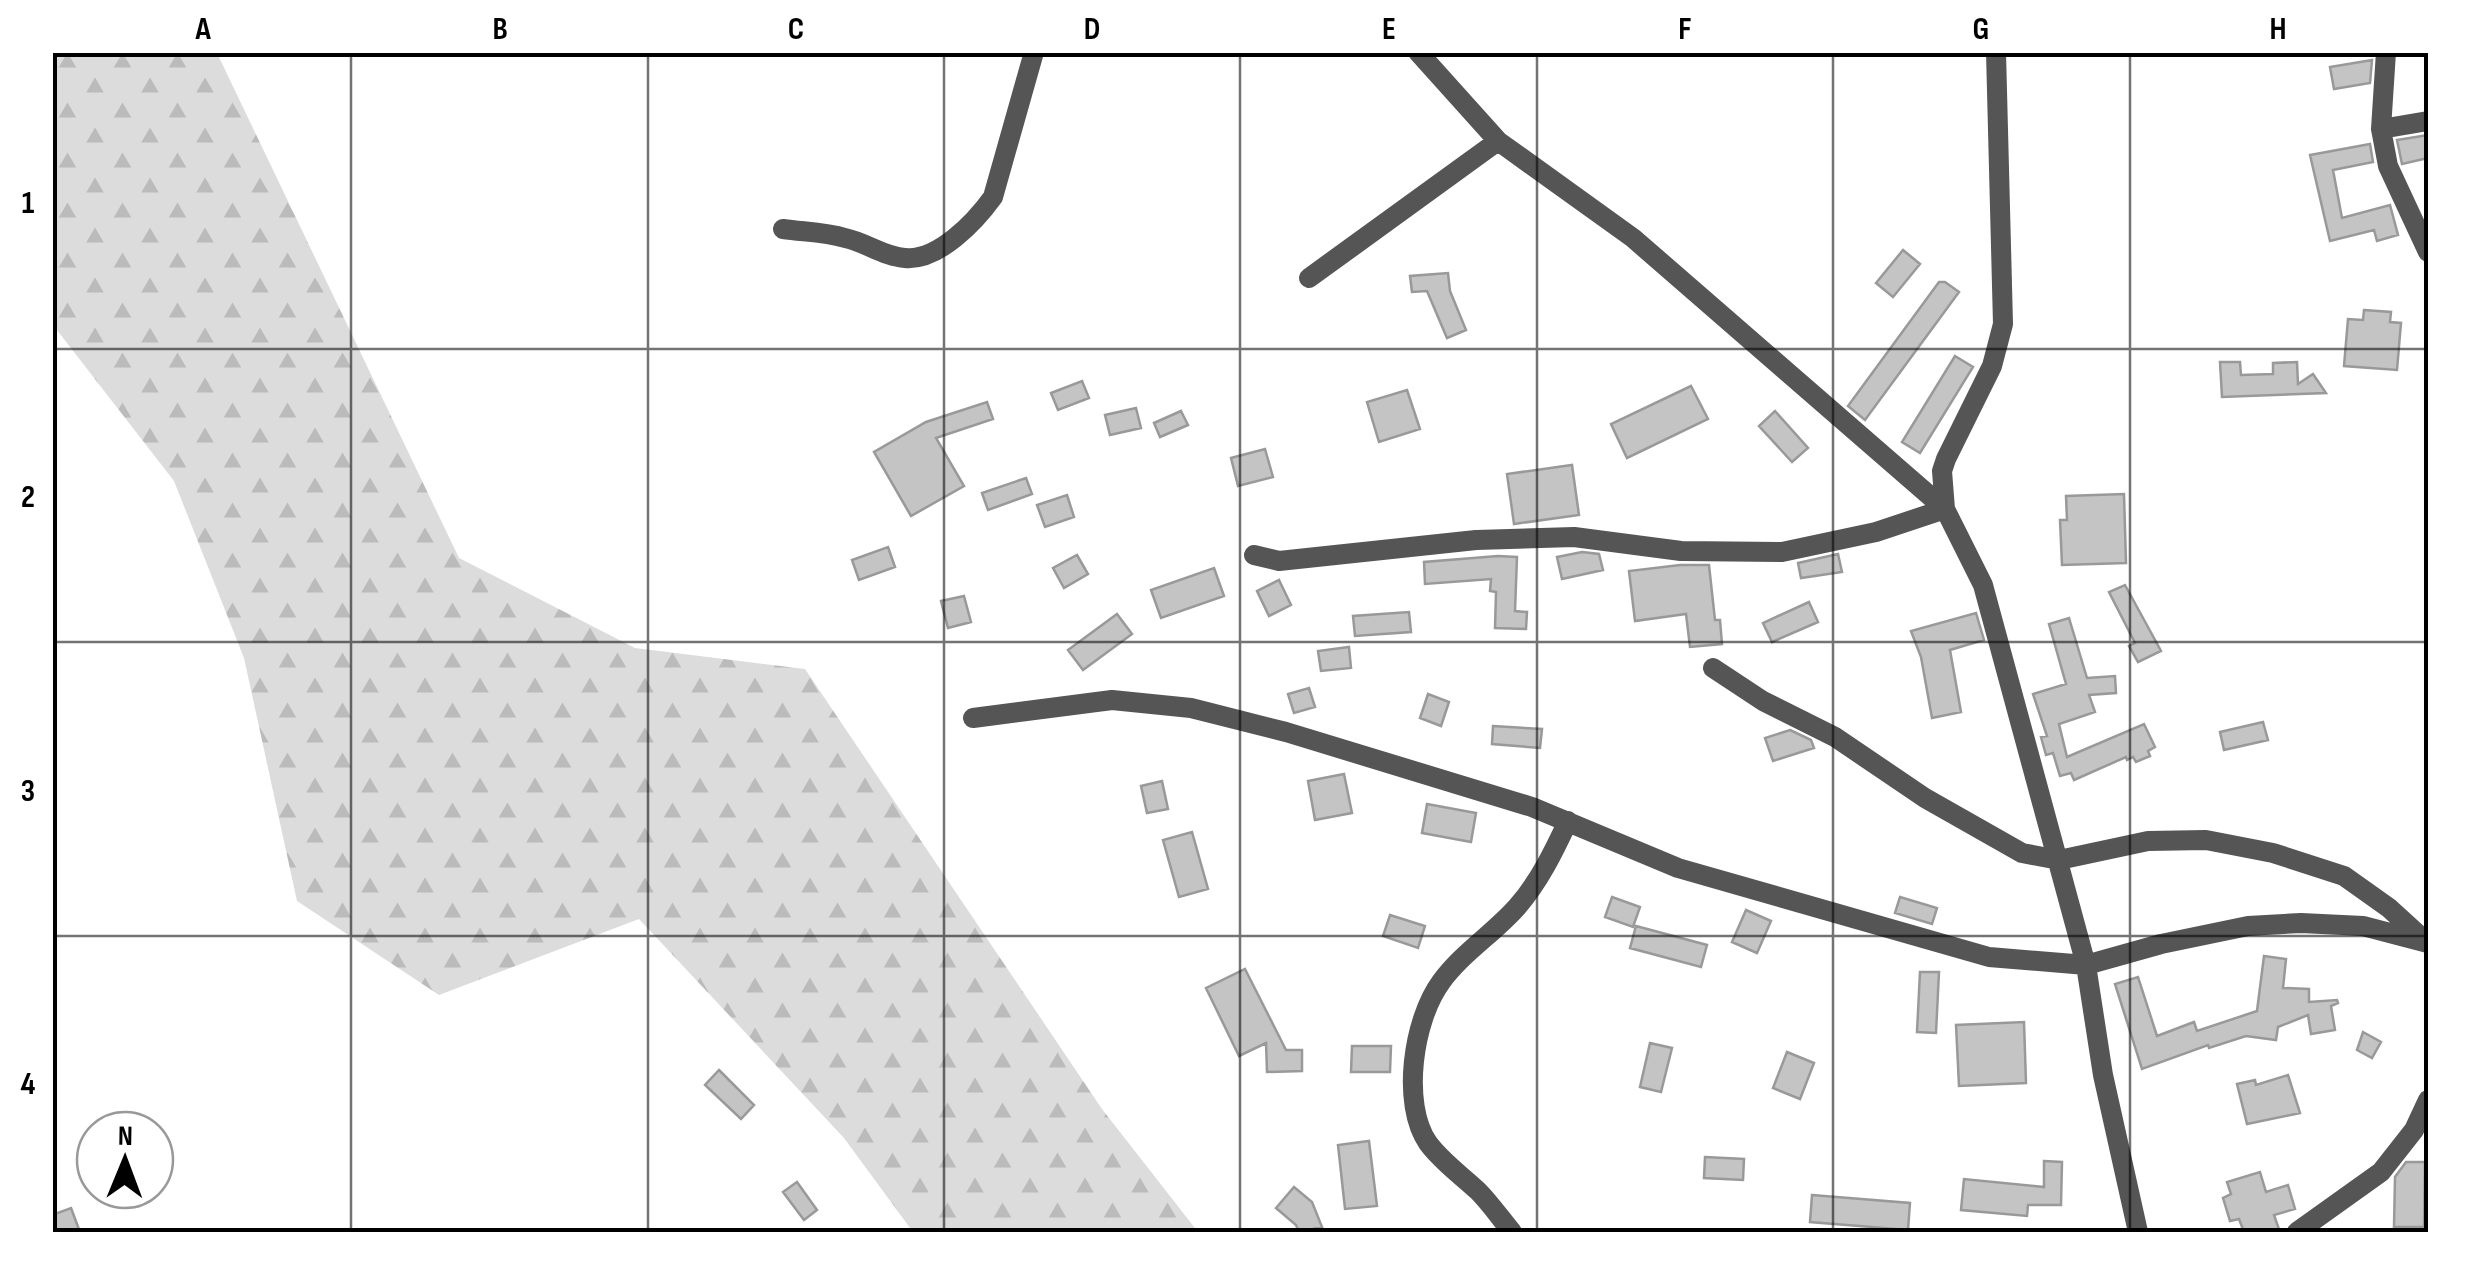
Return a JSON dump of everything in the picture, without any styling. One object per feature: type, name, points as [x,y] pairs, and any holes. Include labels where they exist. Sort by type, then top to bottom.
[{"type":"street","points":[[783,230],[848,238],[902,258],[930,254],[981,213],[993,197],[1034,52]]},
{"type":"street","points":[[1418,52],[1498,141],[1633,238],[1945,510]]},
{"type":"street","points":[[1996,52],[2002,324],[1992,366],[1942,471],[1945,510],[1982,585],[2059,860],[2086,965],[2102,1076],[2138,1232]]},
{"type":"street","points":[[2386,52],[2380,128],[2388,166],[2428,252]]},
{"type":"street","points":[[2380,128],[2428,121]]},
{"type":"street","points":[[1309,278],[1498,141]]},
{"type":"street","points":[[1254,555],[1280,561],[1476,540],[1574,537],[1680,551],[1782,552],[1876,532],[1945,510]]},
{"type":"street","points":[[973,718],[1112,700],[1191,708],[1394,764],[1568,822],[1678,868],[1989,956],[2086,965],[2162,944],[2266,925],[2363,926],[2428,943],[2389,908],[2344,876],[2273,853],[2206,840],[2148,840],[2059,860],[2022,853],[1989,838],[1836,737],[1763,701],[1713,668]]},
{"type":"street","points":[[1512,1232],[1481,1194],[1426,1140],[1413,1108],[1414,1060],[1426,1012],[1439,984],[1517,906],[1551,857],[1568,822]]},
{"type":"street","points":[[2297,1232],[2381,1172],[2414,1130],[2428,1100]]},
{"type":"green space","points":[[53,52],[217,53],[459,558],[635,648],[805,669],[1102,1109],[1198,1232],[913,1232],[844,1138],[639,919],[439,995],[297,901],[244,658],[174,481],[53,325]]},
{"type":"building","points":[[2372,60],[2370,83],[2334,89],[2330,67]]},
{"type":"building","points":[[2428,135],[2428,158],[2402,164],[2397,140]]},
{"type":"building","points":[[2370,144],[2373,162],[2333,170],[2342,218],[2390,205],[2398,235],[2377,241],[2374,230],[2330,241],[2310,155]]},
{"type":"building","points":[[1903,250],[1920,264],[1893,297],[1876,283]]},
{"type":"building","points":[[1448,273],[1450,291],[1466,330],[1447,338],[1427,291],[1412,292],[1410,276]]},
{"type":"building","points":[[1939,282],[1959,292],[1865,420],[1848,406]]},
{"type":"building","points":[[2364,310],[2391,312],[2390,322],[2401,323],[2397,370],[2344,366],[2348,319],[2363,320]]},
{"type":"building","points":[[1955,356],[1973,367],[1920,453],[1902,442]]},
{"type":"building","points":[[2220,362],[2240,362],[2241,375],[2273,374],[2273,363],[2297,362],[2298,384],[2313,374],[2326,393],[2222,397]]},
{"type":"building","points":[[1082,381],[1089,398],[1058,410],[1051,393]]},
{"type":"building","points":[[1691,386],[1708,419],[1627,458],[1611,424]]},
{"type":"building","points":[[1407,390],[1420,429],[1379,442],[1367,402]]},
{"type":"building","points":[[987,402],[993,419],[936,438],[964,486],[911,516],[874,452],[926,422]]},
{"type":"building","points":[[1136,408],[1141,428],[1110,435],[1105,415]]},
{"type":"building","points":[[1181,411],[1188,425],[1160,437],[1154,423]]},
{"type":"building","points":[[1775,411],[1808,448],[1792,462],[1759,426]]},
{"type":"building","points":[[1265,449],[1273,477],[1238,486],[1231,458]]},
{"type":"building","points":[[1572,465],[1579,515],[1514,524],[1507,474]]},
{"type":"building","points":[[1026,478],[1032,494],[988,510],[982,493]]},
{"type":"building","points":[[2124,494],[2126,563],[2062,565],[2060,520],[2067,520],[2066,496]]},
{"type":"building","points":[[1067,495],[1074,517],[1045,527],[1037,505]]},
{"type":"building","points":[[888,547],[895,567],[859,580],[852,560]]},
{"type":"building","points":[[1582,552],[1599,554],[1603,570],[1562,579],[1557,557]]},
{"type":"building","points":[[1838,554],[1842,572],[1801,578],[1798,563]]},
{"type":"building","points":[[1077,555],[1088,574],[1064,588],[1053,568]]},
{"type":"building","points":[[1517,557],[1515,611],[1527,612],[1526,629],[1495,628],[1496,592],[1490,591],[1491,579],[1425,584],[1424,562]]},
{"type":"building","points":[[1709,565],[1715,620],[1720,620],[1722,644],[1690,647],[1686,614],[1635,621],[1629,571]]},
{"type":"building","points":[[1214,568],[1224,596],[1161,618],[1151,590]]},
{"type":"building","points":[[1279,580],[1291,605],[1269,616],[1257,591]]},
{"type":"building","points":[[2125,585],[2161,651],[2138,662],[2129,646],[2135,643],[2109,592]]},
{"type":"building","points":[[964,596],[971,622],[948,628],[941,601]]},
{"type":"building","points":[[1809,602],[1818,622],[1772,642],[1763,623]]},
{"type":"building","points":[[1409,612],[1411,632],[1355,636],[1353,616]]},
{"type":"building","points":[[1976,613],[1984,640],[1950,650],[1961,712],[1932,718],[1921,657],[1911,631]]},
{"type":"building","points":[[1117,614],[1132,634],[1083,670],[1068,650]]},
{"type":"building","points":[[2069,618],[2087,678],[2115,676],[2116,693],[2089,695],[2095,712],[2059,724],[2067,757],[2144,724],[2155,747],[2148,751],[2150,756],[2136,762],[2133,757],[2126,757],[2074,780],[2071,773],[2060,776],[2053,753],[2046,755],[2041,737],[2047,736],[2033,694],[2066,684],[2049,624]]},
{"type":"building","points":[[1349,647],[1351,668],[1321,671],[1318,651]]},
{"type":"building","points":[[1309,688],[1315,707],[1294,713],[1288,694]]},
{"type":"building","points":[[1428,694],[1449,702],[1441,726],[1420,718]]},
{"type":"building","points":[[2263,722],[2268,740],[2224,750],[2220,732]]},
{"type":"building","points":[[1493,726],[1542,729],[1540,748],[1492,744]]},
{"type":"building","points":[[1790,730],[1811,740],[1814,748],[1773,761],[1765,738]]},
{"type":"building","points":[[1344,774],[1352,813],[1315,820],[1308,781]]},
{"type":"building","points":[[1162,781],[1168,809],[1147,813],[1141,786]]},
{"type":"building","points":[[1427,804],[1476,813],[1471,842],[1422,833]]},
{"type":"building","points":[[1192,832],[1208,889],[1179,897],[1163,840]]},
{"type":"building","points":[[1612,897],[1640,907],[1633,927],[1605,917]]},
{"type":"building","points":[[1900,897],[1937,908],[1932,924],[1895,913]]},
{"type":"building","points":[[1746,910],[1771,921],[1757,953],[1732,942]]},
{"type":"building","points":[[1390,915],[1425,926],[1418,948],[1383,936]]},
{"type":"building","points":[[1636,926],[1707,945],[1701,967],[1630,948]]},
{"type":"building","points":[[2264,956],[2286,959],[2283,988],[2309,989],[2309,1002],[2337,1000],[2331,1006],[2335,1030],[2311,1034],[2308,1015],[2278,1027],[2276,1040],[2246,1036],[2142,1069],[2115,984],[2138,977],[2157,1036],[2194,1022],[2197,1031],[2257,1011]]},
{"type":"building","points":[[1245,969],[1286,1050],[1302,1050],[1302,1071],[1267,1072],[1266,1043],[1239,1056],[1206,988]]},
{"type":"building","points":[[1920,972],[1939,972],[1936,1033],[1917,1032]]},
{"type":"building","points":[[2024,1022],[2026,1083],[1959,1086],[1956,1025]]},
{"type":"building","points":[[2363,1032],[2381,1042],[2372,1058],[2357,1050]]},
{"type":"building","points":[[1650,1043],[1672,1048],[1661,1092],[1640,1087]]},
{"type":"building","points":[[1352,1046],[1391,1046],[1390,1072],[1351,1072]]},
{"type":"building","points":[[1787,1052],[1814,1063],[1800,1099],[1773,1088]]},
{"type":"building","points":[[719,1070],[754,1105],[741,1119],[705,1085]]},
{"type":"building","points":[[2288,1075],[2300,1113],[2247,1124],[2237,1084],[2255,1080],[2256,1085]]},
{"type":"building","points":[[1369,1141],[1377,1206],[1345,1209],[1338,1145]]},
{"type":"building","points":[[1705,1157],[1744,1159],[1743,1180],[1704,1178]]},
{"type":"building","points":[[2044,1161],[2062,1162],[2061,1205],[2028,1205],[2027,1216],[1961,1210],[1964,1179],[2044,1187]]},
{"type":"building","points":[[2406,1162],[2425,1162],[2424,1227],[2394,1227],[2395,1177]]},
{"type":"building","points":[[2260,1172],[2266,1192],[2288,1185],[2295,1209],[2274,1215],[2280,1232],[2244,1232],[2239,1219],[2230,1221],[2223,1198],[2231,1194],[2227,1182]]},
{"type":"building","points":[[797,1182],[817,1210],[804,1220],[783,1192]]},
{"type":"building","points":[[1294,1187],[1312,1202],[1322,1227],[1299,1232],[1276,1208]]},
{"type":"building","points":[[1812,1195],[1910,1203],[1908,1230],[1810,1222]]},
{"type":"building","points":[[71,1208],[80,1232],[52,1232],[52,1215]]}]
